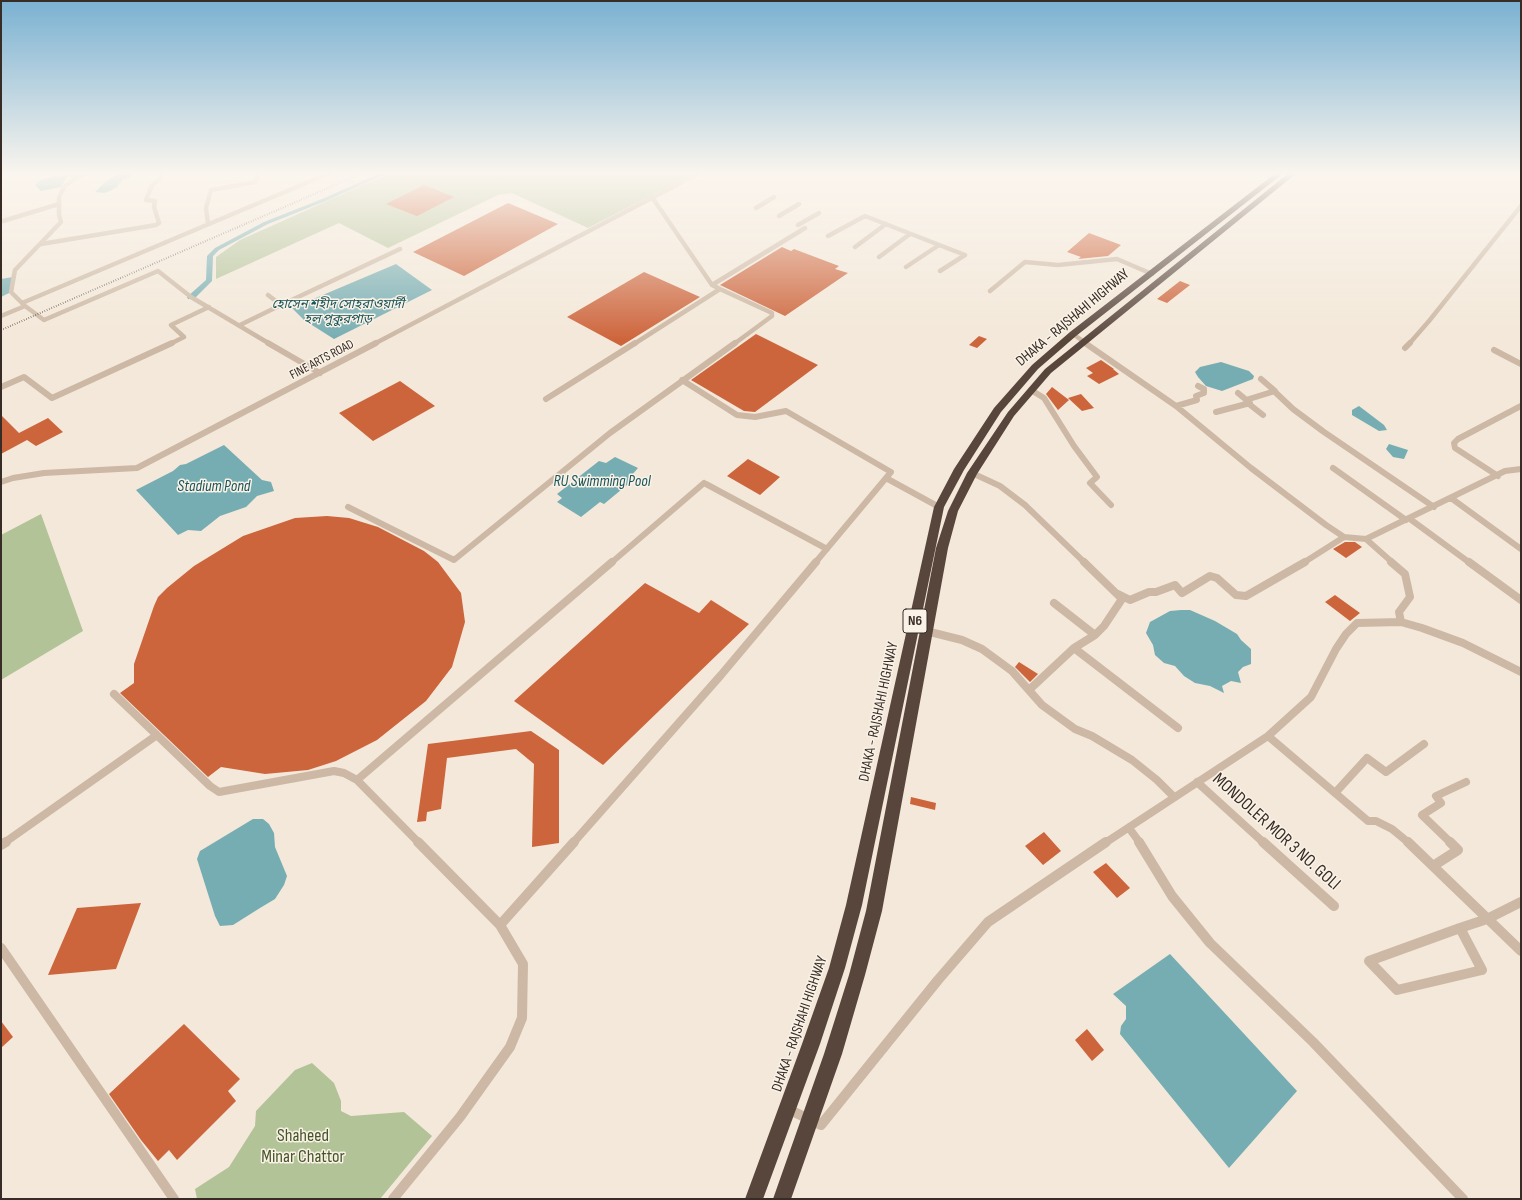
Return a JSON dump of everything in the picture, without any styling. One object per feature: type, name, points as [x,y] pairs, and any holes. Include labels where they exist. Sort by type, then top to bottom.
[{"type":"highway","name":"DHAKA - RAJSHAHI HIGHWAY","points":[[782,1199],[833,1054],[858,975],[874,910],[942,548],[953,511],[972,473],[1011,414],[1048,371],[1078,338],[1152,274],[1210,228]]},
{"type":"highway","name":"DHAKA - RAJSHAHI HIGHWAY","points":[[754,1199],[788,1109],[837,968],[854,904],[939,507],[959,469],[997,410],[1035,367],[1078,338],[1221,228]]},
{"type":"street","points":[[55,228],[15,270],[11,292],[23,305],[44,320],[158,271],[191,296],[320,373]]},
{"type":"street","points":[[40,244],[142,228]]},
{"type":"street","points":[[1,316],[199,228]]},
{"type":"street","name":"FINE ARTS ROAD","points":[[1,482],[13,478],[44,473],[138,468],[595,228]]},
{"type":"street","points":[[348,507],[454,560],[610,433],[773,315],[712,285],[673,228]]},
{"type":"street","points":[[712,285],[805,228]]},
{"type":"street","points":[[828,236],[843,228]]},
{"type":"street","points":[[855,247],[881,228]]},
{"type":"street","points":[[896,228],[965,255],[940,271]]},
{"type":"street","points":[[1405,348],[1429,321],[1503,228]]},
{"type":"street","points":[[879,257],[910,234]]},
{"type":"street","points":[[906,267],[939,245]]},
{"type":"street","points":[[240,325],[400,249]]},
{"type":"street","points":[[990,291],[1025,262],[1058,266],[1078,262],[1117,259],[1152,274]]},
{"type":"street","points":[[546,399],[720,289]]},
{"type":"street","points":[[268,296],[281,305]]},
{"type":"street","points":[[1,387],[24,377],[52,398],[184,337],[171,325],[209,307]]},
{"type":"street","points":[[1078,338],[1176,406],[1251,468],[1344,537],[1366,539],[1498,476],[1505,471],[1521,469]]},
{"type":"street","points":[[1494,350],[1521,364]]},
{"type":"street","points":[[1261,379],[1293,409],[1324,432],[1434,506]]},
{"type":"street","points":[[500,925],[716,681],[891,472],[786,411],[755,417],[737,415],[682,380]]},
{"type":"street","points":[[1176,406],[1197,400],[1196,396],[1204,393],[1204,389],[1198,386]]},
{"type":"street","points":[[1031,390],[1044,398],[1074,446],[1097,477],[1090,483],[1111,505]]},
{"type":"street","points":[[1216,412],[1274,391]]},
{"type":"street","points":[[1238,393],[1263,415]]},
{"type":"street","points":[[1498,476],[1456,448],[1454,443],[1458,439],[1521,406]]},
{"type":"street","points":[[1333,468],[1408,519],[1521,600]]},
{"type":"street","points":[[972,473],[1000,486],[1025,505],[1122,599],[1104,626],[1095,635],[1074,648],[1029,690]]},
{"type":"street","points":[[886,478],[939,507]]},
{"type":"street","points":[[357,780],[705,483],[827,549]]},
{"type":"street","points":[[1450,498],[1521,549]]},
{"type":"street","points":[[1118,594],[1130,600],[1149,592],[1156,592],[1174,585],[1182,593],[1210,576],[1217,578],[1236,594],[1246,596],[1282,576],[1344,537]]},
{"type":"street","points":[[1366,539],[1405,574],[1410,597],[1400,612],[1401,622]]},
{"type":"street","points":[[1054,603],[1095,635]]},
{"type":"street","points":[[788,1109],[821,1125],[938,980],[988,922],[1044,882],[1268,736],[1312,697],[1336,649],[1346,634],[1357,623],[1401,622],[1463,643],[1521,672]]},
{"type":"street","points":[[914,628],[962,640],[982,649],[1012,671],[1042,705],[1065,723],[1092,736],[1132,760],[1157,780],[1174,797]]},
{"type":"street","points":[[1074,648],[1178,728]]},
{"type":"street","points":[[114,694],[210,786],[219,792],[334,771],[344,773],[357,780],[500,925],[523,964],[522,1018],[510,1047],[460,1117],[393,1199]]},
{"type":"street","points":[[1,845],[157,735]]},
{"type":"street","points":[[1268,736],[1368,821],[1376,821],[1392,829],[1433,866],[1521,951]]},
{"type":"street","points":[[1335,793],[1367,758],[1386,772],[1424,744]]},
{"type":"street","name":"MONDOLER MOR 3 NO. GOLI","points":[[1197,782],[1334,906]]},
{"type":"street","points":[[1433,866],[1458,850],[1422,816],[1441,803],[1436,796],[1466,782]]},
{"type":"street","points":[[1129,828],[1147,853],[1172,896],[1210,943],[1313,1042],[1463,1199]]},
{"type":"street","points":[[1460,928],[1482,970],[1397,990],[1369,961],[1460,928],[1487,919],[1521,902]]},
{"type":"street","points":[[1,948],[174,1199]]},
{"type":"green space","points":[[267,228],[328,228],[216,279],[216,257],[240,240]]},
{"type":"green space","points":[[349,228],[430,228],[388,248]]},
{"type":"green space","points":[[41,514],[83,631],[1,680],[1,535]]},
{"type":"green space","name":"Shaheed Minar Chattor","points":[[312,1063],[334,1083],[341,1101],[341,1111],[351,1116],[404,1112],[432,1136],[380,1199],[197,1199],[195,1189],[229,1167],[255,1126],[256,1111],[295,1070]]},
{"type":"water","name":"হোসেন শহীদ সোহরাওয়ার্দী হল পুকুরপাড়","points":[[396,264],[432,290],[334,339],[304,320],[292,308]]},
{"type":"water","points":[[13,277],[11,292],[1,297],[1,279]]},
{"type":"water","points":[[1221,362],[1249,371],[1254,376],[1253,379],[1222,391],[1206,386],[1195,372],[1200,367]]},
{"type":"water","points":[[1359,406],[1384,425],[1387,430],[1379,431],[1352,415],[1352,410]]},
{"type":"water","points":[[1389,444],[1408,450],[1404,459],[1393,457],[1386,449]]},
{"type":"water","name":"Stadium Pond","points":[[224,445],[262,480],[271,482],[274,491],[257,496],[246,507],[220,516],[201,531],[188,530],[178,535],[136,490],[173,471],[180,465],[186,464]]},
{"type":"water","name":"RU Swimming Pool","points":[[615,457],[638,468],[631,476],[633,480],[604,504],[600,502],[581,517],[557,502],[562,498],[557,494],[599,461],[606,463]]},
{"type":"water","points":[[1190,610],[1215,621],[1237,634],[1251,649],[1251,664],[1243,667],[1238,672],[1241,683],[1231,681],[1222,686],[1224,693],[1210,686],[1195,683],[1184,676],[1175,666],[1164,663],[1155,655],[1153,645],[1146,633],[1150,622],[1170,611]]},
{"type":"water","points":[[253,819],[263,819],[269,824],[274,833],[275,847],[287,876],[284,885],[275,899],[233,925],[220,926],[215,916],[197,859],[200,851]]},
{"type":"water","points":[[1170,954],[1297,1091],[1229,1168],[1120,1034],[1121,1026],[1126,1019],[1126,1006],[1113,994]]},
{"type":"building","points":[[460,228],[551,228],[464,276],[413,252]]},
{"type":"building","points":[[1089,233],[1121,245],[1108,256],[1078,259],[1081,257],[1067,252]]},
{"type":"building","points":[[782,247],[791,251],[794,249],[839,266],[835,269],[848,273],[785,316],[720,285]]},
{"type":"building","points":[[644,272],[700,297],[621,346],[567,317]]},
{"type":"building","points":[[1180,281],[1190,285],[1167,303],[1157,299]]},
{"type":"building","points":[[756,334],[818,365],[755,412],[744,411],[691,380]]},
{"type":"building","points":[[979,336],[987,339],[977,348],[969,345]]},
{"type":"building","points":[[1101,360],[1119,374],[1099,384],[1087,376],[1093,373],[1086,368]]},
{"type":"building","points":[[400,381],[435,406],[373,441],[339,413]]},
{"type":"building","points":[[1052,387],[1069,400],[1058,410],[1046,394]]},
{"type":"building","points":[[1081,394],[1094,408],[1082,411],[1068,398]]},
{"type":"building","points":[[1,415],[19,433],[48,418],[63,432],[36,446],[27,440],[1,454]]},
{"type":"building","points":[[748,459],[780,477],[760,495],[727,476]]},
{"type":"building","points":[[327,516],[349,518],[378,527],[424,551],[438,562],[461,593],[465,622],[452,667],[426,701],[377,740],[336,761],[308,770],[265,774],[221,767],[208,777],[120,693],[134,683],[134,664],[158,597],[194,566],[243,536],[295,518]]},
{"type":"building","points":[[1345,542],[1355,542],[1362,547],[1346,558],[1333,549]]},
{"type":"building","points":[[645,583],[699,613],[711,600],[749,624],[603,765],[514,701]]},
{"type":"building","points":[[1335,595],[1360,613],[1350,621],[1325,602]]},
{"type":"building","points":[[1019,662],[1038,674],[1030,682],[1015,667]]},
{"type":"building","points":[[531,731],[559,750],[559,843],[532,847],[534,764],[516,749],[447,758],[441,809],[427,812],[426,821],[417,822],[428,744]]},
{"type":"building","points":[[911,797],[936,803],[935,810],[910,804]]},
{"type":"building","points":[[1044,832],[1061,851],[1043,865],[1025,846]]},
{"type":"building","points":[[1106,863],[1130,888],[1117,898],[1093,872]]},
{"type":"building","points":[[141,903],[116,969],[48,975],[77,908]]},
{"type":"building","points":[[1,1021],[13,1037],[1,1048]]},
{"type":"building","points":[[184,1024],[240,1079],[228,1091],[236,1101],[177,1160],[169,1150],[158,1161],[141,1140],[109,1094]]},
{"type":"building","points":[[1087,1029],[1104,1050],[1092,1061],[1075,1040]]},
{"type":"waterway","points":[[191,297],[209,281],[210,256],[217,249],[257,228]]},
{"type":"railway","points":[[1,330],[236,228]]}]
